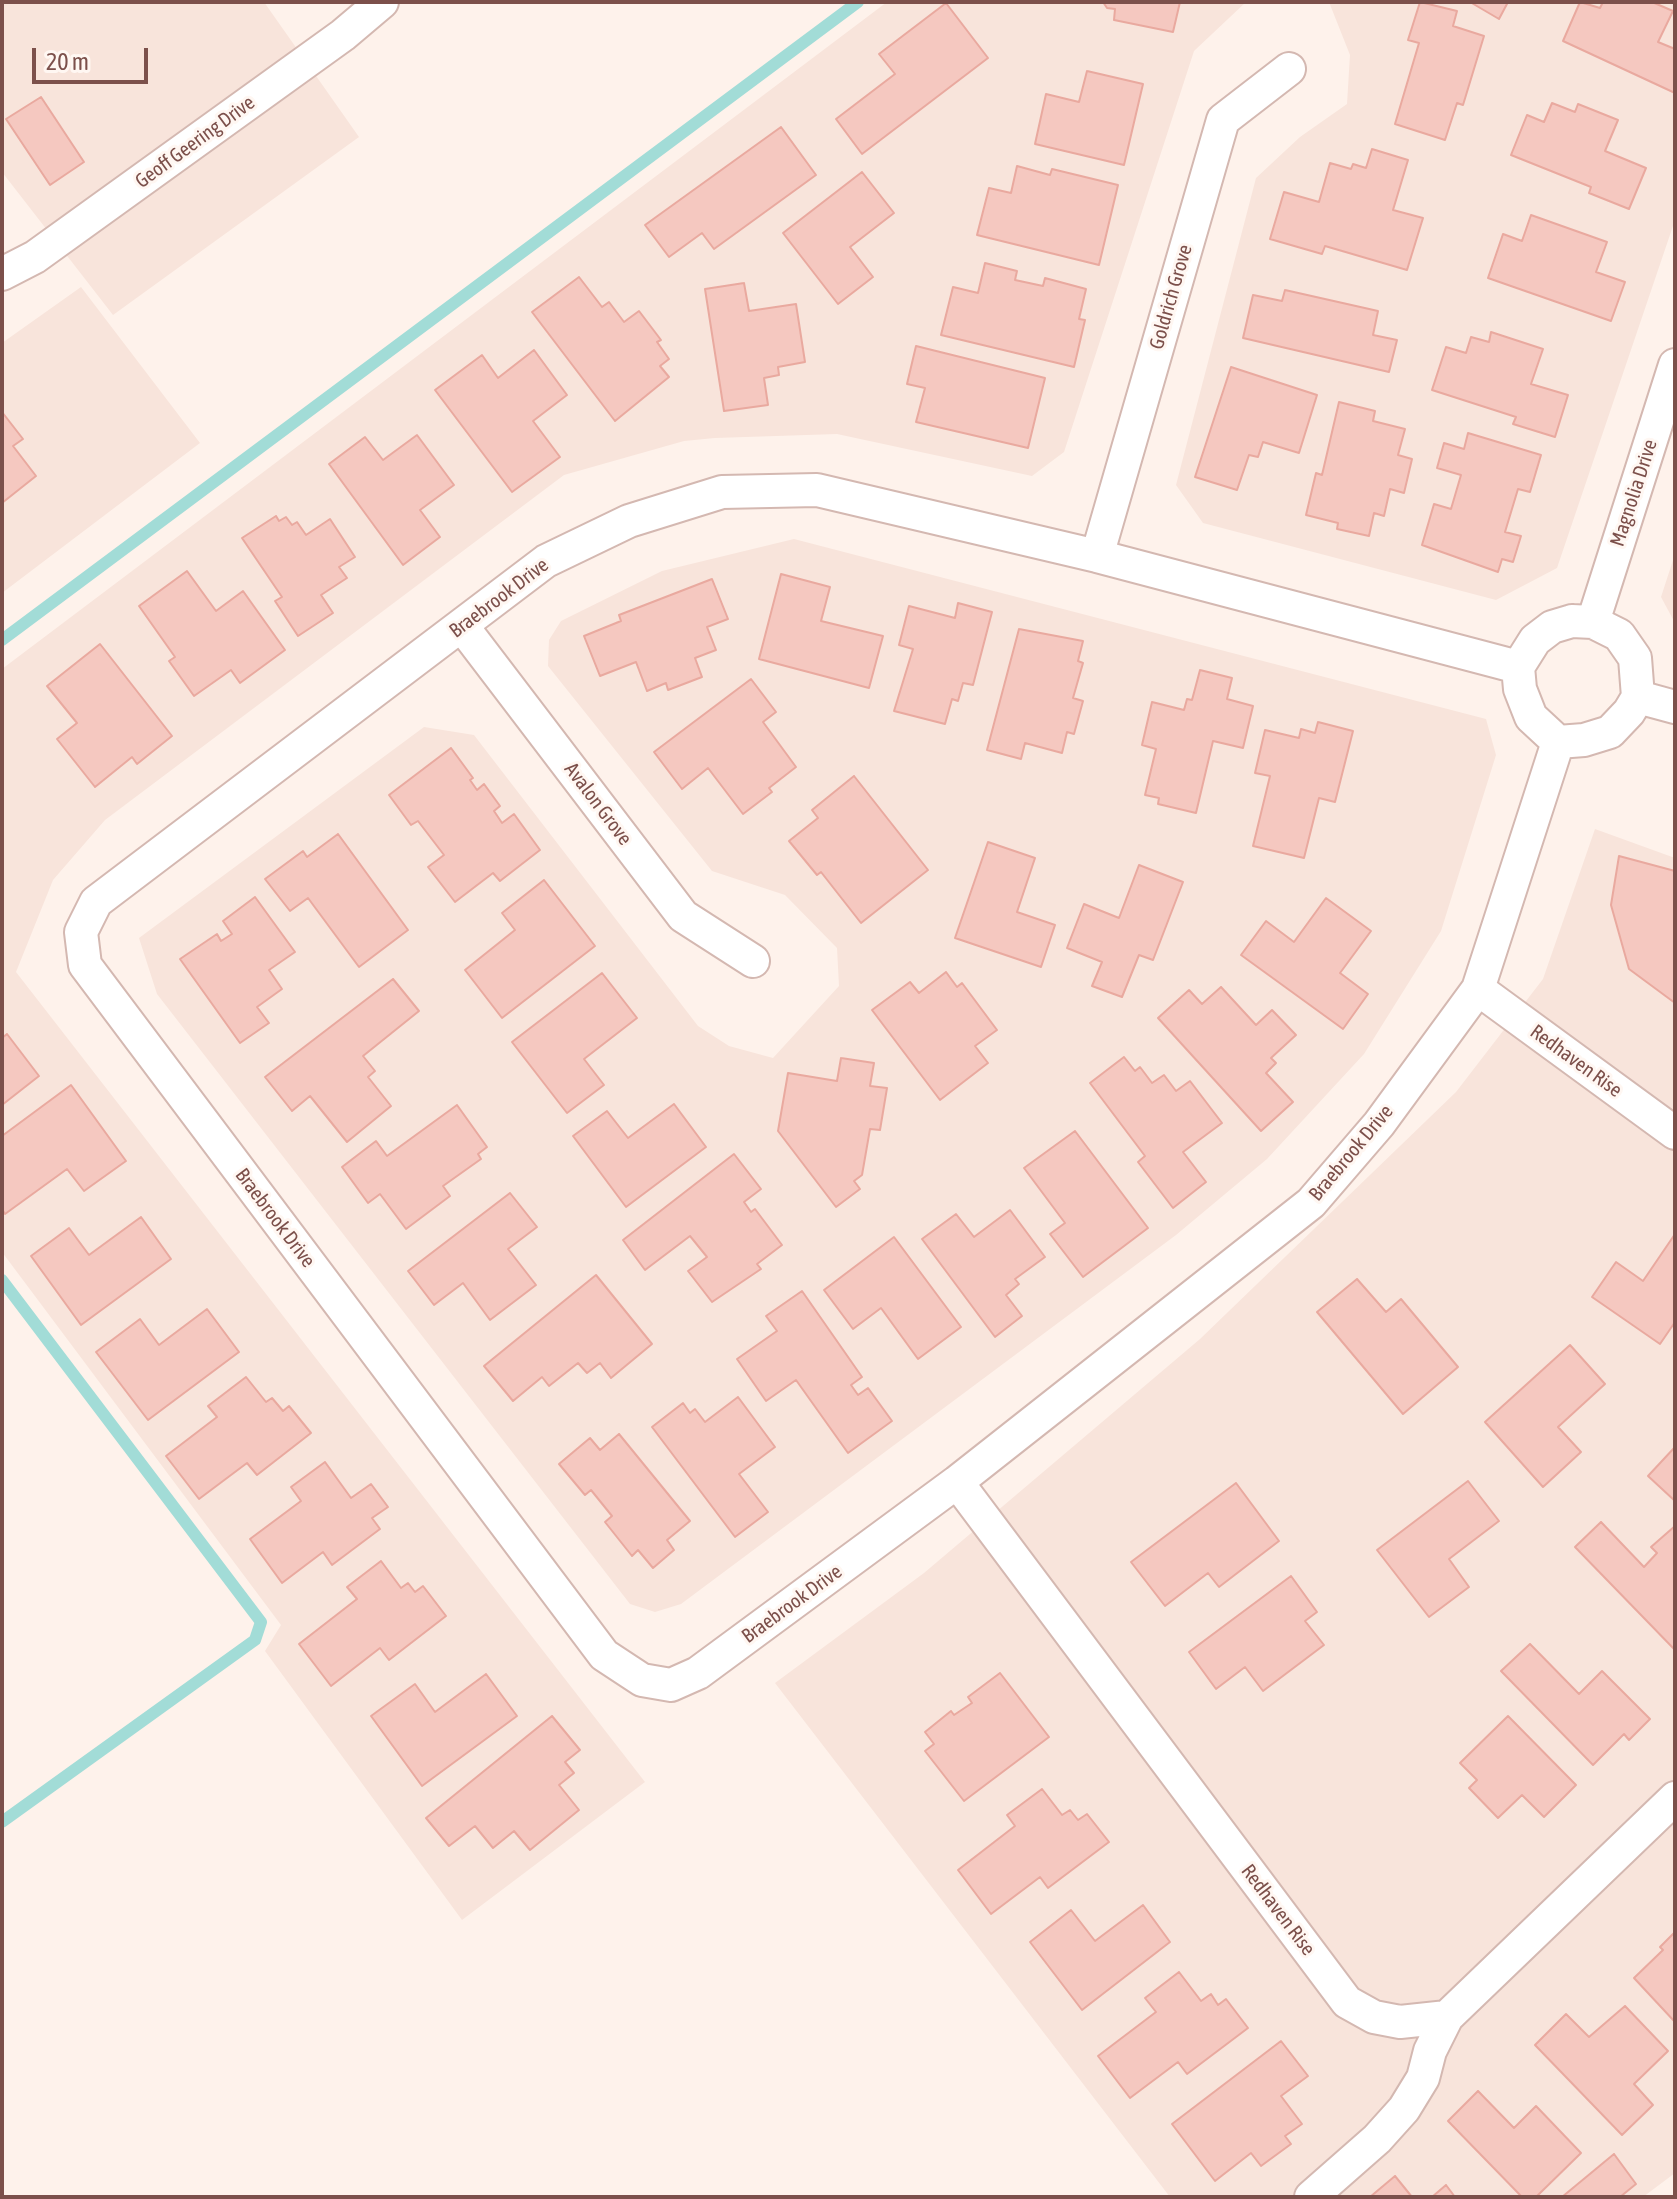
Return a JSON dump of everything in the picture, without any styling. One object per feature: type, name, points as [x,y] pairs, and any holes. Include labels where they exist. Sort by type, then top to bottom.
[{"type":"street","name":"Geoff Geering Drive","points":[[2,274],[35,257],[343,35],[382,2]]},
{"type":"street","name":"Goldrich Grove","points":[[1097,556],[1223,120],[1289,69]]},
{"type":"street","name":"Magnolia Drive","points":[[1593,622],[1675,365]]},
{"type":"street","name":"Braebrook Drive","points":[[1518,667],[1097,556],[817,490],[722,492],[629,521],[546,561],[96,902],[81,932],[85,965],[604,1655],[642,1680],[671,1685],[698,1673],[957,1482],[1311,1203],[1379,1124],[1478,989],[1558,742]]},
{"type":"street","points":[[1572,621],[1593,622],[1619,635],[1635,658],[1638,697],[1610,732],[1584,740],[1558,742],[1531,717],[1520,689],[1518,667],[1535,640],[1552,627],[1572,621]]},
{"type":"street","name":"Avalon Grove","points":[[462,626],[683,916],[753,961]]},
{"type":"street","points":[[1638,697],[1675,707]]},
{"type":"street","name":"Redhaven Rise","points":[[1478,989],[1675,1133]]},
{"type":"street","name":"Redhaven Rise","points":[[957,1482],[1347,2002],[1374,2017],[1400,2022],[1447,2017]]},
{"type":"street","points":[[1311,2197],[1377,2139],[1404,2109],[1423,2078],[1430,2051],[1447,2017],[1675,1798]]},
{"type":"shaded area","points":[[2,2],[264,2],[359,137],[113,315],[2,172]]},
{"type":"shaded area","points":[[887,2],[1246,2],[1194,51],[1064,452],[1032,476],[837,434],[715,438],[684,441],[564,475],[105,820],[53,880],[16,972],[645,1782],[462,1920],[265,1651],[281,1625],[2,1252],[2,669]]},
{"type":"shaded area","points":[[1329,2],[1675,2],[1675,220],[1557,568],[1496,600],[1203,523],[1176,485],[1256,178],[1300,137],[1347,104],[1350,55]]},
{"type":"shaded area","points":[[81,287],[200,443],[2,593],[2,343]]},
{"type":"shaded area","points":[[794,539],[1486,719],[1496,755],[1441,931],[1364,1054],[1267,1159],[1176,1235],[681,1604],[655,1612],[630,1604],[157,994],[139,938],[424,727],[474,735],[698,1026],[729,1046],[773,1058],[839,986],[837,948],[785,895],[712,871],[548,666],[549,640],[561,621],[662,571]]},
{"type":"shaded area","points":[[1675,554],[1675,623],[1661,597]]},
{"type":"shaded area","points":[[1595,829],[1675,858],[1675,2173],[1643,2197],[1170,2197],[775,1683],[924,1573],[1200,1339],[1456,1092],[1543,979]]},
{"type":"building","points":[[1103,2],[1180,2],[1173,32],[1114,20],[1115,9],[1107,8]]},
{"type":"building","points":[[1420,2],[1457,11],[1453,26],[1484,36],[1463,105],[1457,103],[1445,140],[1395,124],[1419,43],[1408,40]]},
{"type":"building","points":[[1470,2],[1508,2],[1499,19]]},
{"type":"building","points":[[1580,2],[1600,8],[1603,2],[1652,2],[1673,11],[1658,42],[1675,49],[1675,93],[1563,41]]},
{"type":"building","points":[[946,3],[988,58],[862,154],[836,119],[895,74],[879,54]]},
{"type":"building","points":[[1087,71],[1143,84],[1124,165],[1035,144],[1046,94],[1079,102]]},
{"type":"building","points":[[41,97],[84,162],[50,185],[6,119]]},
{"type":"building","points":[[1552,103],[1575,112],[1578,104],[1618,120],[1605,151],[1646,168],[1629,209],[1589,193],[1591,187],[1511,155],[1527,115],[1544,122]]},
{"type":"building","points":[[781,127],[816,175],[714,249],[702,233],[669,257],[645,225]]},
{"type":"building","points":[[1372,149],[1408,160],[1393,210],[1423,218],[1407,270],[1325,246],[1322,254],[1270,239],[1284,192],[1319,202],[1330,163],[1351,169],[1353,164],[1366,168]]},
{"type":"building","points":[[1017,166],[1050,175],[1052,169],[1118,185],[1099,265],[977,235],[989,188],[1011,193]]},
{"type":"building","points":[[862,172],[894,213],[850,247],[873,277],[838,304],[783,233]]},
{"type":"building","points":[[1531,215],[1607,242],[1596,272],[1625,282],[1611,321],[1488,278],[1503,234],[1522,241]]},
{"type":"building","points":[[985,263],[1017,271],[1015,280],[1043,286],[1045,278],[1086,289],[1079,319],[1085,320],[1074,367],[941,335],[953,287],[978,293]]},
{"type":"building","points":[[579,277],[602,307],[609,302],[624,322],[639,311],[661,340],[657,342],[669,359],[660,366],[669,377],[615,421],[532,312]]},
{"type":"building","points":[[744,283],[749,311],[796,304],[805,362],[778,367],[779,375],[764,378],[768,405],[724,411],[705,289]]},
{"type":"building","points":[[1285,290],[1378,311],[1373,335],[1397,340],[1389,372],[1243,338],[1253,295],[1282,301]]},
{"type":"building","points":[[1491,332],[1543,349],[1531,384],[1568,395],[1555,437],[1513,424],[1516,417],[1432,390],[1446,347],[1466,353],[1471,337],[1489,342]]},
{"type":"building","points":[[916,346],[1045,378],[1028,448],[916,422],[925,388],[907,384]]},
{"type":"building","points":[[534,350],[567,395],[533,421],[560,457],[512,492],[435,390],[482,355],[498,378]]},
{"type":"building","points":[[1231,367],[1317,395],[1299,453],[1263,442],[1258,457],[1249,455],[1237,490],[1195,477]]},
{"type":"building","points":[[1339,402],[1375,411],[1373,421],[1405,429],[1398,455],[1412,459],[1404,493],[1390,489],[1384,516],[1374,513],[1369,536],[1337,529],[1338,523],[1306,515],[1316,473],[1322,475]]},
{"type":"building","points":[[2,412],[23,439],[13,446],[36,476],[2,503]]},
{"type":"building","points":[[1468,433],[1541,455],[1530,492],[1518,489],[1505,532],[1521,536],[1513,562],[1502,559],[1498,572],[1422,545],[1434,504],[1451,509],[1461,475],[1437,468],[1444,443],[1464,449]]},
{"type":"building","points":[[417,435],[454,485],[420,510],[440,537],[403,565],[329,464],[365,437],[383,460]]},
{"type":"building","points":[[276,516],[279,521],[286,517],[292,525],[297,522],[306,535],[330,519],[355,557],[339,567],[347,578],[321,595],[333,613],[298,636],[275,601],[282,597],[242,538]]},
{"type":"building","points":[[187,571],[216,611],[243,591],[285,650],[240,683],[231,670],[194,696],[169,661],[175,657],[139,606]]},
{"type":"building","points":[[781,574],[830,587],[821,621],[883,636],[869,688],[759,659]]},
{"type":"building","points":[[712,579],[728,619],[707,627],[716,650],[695,658],[702,677],[668,690],[666,683],[647,691],[636,662],[600,676],[584,636],[621,621],[619,615]]},
{"type":"building","points":[[958,603],[992,612],[973,685],[963,683],[958,701],[952,699],[945,724],[894,711],[913,649],[899,645],[909,606],[955,618]]},
{"type":"building","points":[[1019,629],[1083,641],[1078,661],[1083,663],[1073,698],[1083,701],[1074,734],[1067,732],[1062,753],[1025,743],[1021,759],[987,750]]},
{"type":"building","points":[[100,644],[172,736],[137,764],[132,757],[95,787],[57,739],[77,723],[47,686]]},
{"type":"building","points":[[1200,670],[1232,678],[1227,699],[1253,706],[1243,748],[1213,741],[1196,813],[1158,804],[1159,798],[1145,795],[1156,749],[1142,745],[1152,702],[1184,710],[1187,699],[1192,700]]},
{"type":"building","points":[[751,679],[776,712],[763,722],[796,767],[769,788],[772,792],[743,814],[708,768],[682,789],[654,752]]},
{"type":"building","points":[[1318,722],[1353,731],[1335,802],[1319,798],[1304,858],[1253,846],[1270,776],[1255,773],[1265,730],[1299,738],[1301,729],[1315,733]]},
{"type":"building","points":[[451,748],[473,778],[470,780],[477,790],[484,784],[500,806],[494,811],[502,823],[514,814],[540,850],[500,881],[493,873],[455,902],[428,867],[444,855],[418,821],[411,825],[389,795]]},
{"type":"building","points":[[854,776],[928,870],[861,923],[821,872],[817,875],[789,841],[818,818],[812,810]]},
{"type":"building","points":[[338,834],[408,930],[359,967],[308,898],[290,911],[265,879],[303,851],[307,857]]},
{"type":"building","points":[[988,842],[1035,858],[1017,912],[1055,925],[1041,967],[955,938]]},
{"type":"building","points":[[1619,856],[1675,871],[1675,1003],[1629,969],[1611,905]]},
{"type":"building","points":[[1139,865],[1183,882],[1153,960],[1139,955],[1122,997],[1092,986],[1102,962],[1067,948],[1084,904],[1119,918]]},
{"type":"building","points":[[544,880],[595,946],[502,1018],[465,970],[515,930],[502,913]]},
{"type":"building","points":[[255,897],[295,952],[269,970],[282,989],[257,1007],[269,1023],[240,1043],[180,959],[217,934],[221,941],[232,934],[223,921]]},
{"type":"building","points":[[1326,898],[1371,931],[1340,973],[1368,994],[1343,1029],[1241,955],[1266,921],[1294,942]]},
{"type":"building","points":[[946,972],[957,987],[962,983],[997,1030],[975,1046],[988,1063],[940,1100],[872,1010],[910,982],[919,993]]},
{"type":"building","points":[[602,973],[637,1018],[584,1059],[604,1085],[567,1113],[512,1042]]},
{"type":"building","points":[[393,979],[419,1011],[363,1056],[375,1071],[368,1077],[391,1106],[347,1142],[310,1096],[292,1111],[265,1077]]},
{"type":"building","points":[[1221,987],[1256,1025],[1272,1010],[1296,1035],[1271,1058],[1276,1063],[1266,1073],[1293,1102],[1261,1131],[1158,1018],[1189,990],[1202,1004]]},
{"type":"building","points":[[7,1034],[39,1076],[2,1105],[2,1038]]},
{"type":"building","points":[[1124,1057],[1135,1071],[1140,1067],[1152,1083],[1164,1075],[1176,1091],[1190,1081],[1222,1123],[1183,1152],[1206,1182],[1173,1208],[1138,1162],[1145,1156],[1090,1083]]},
{"type":"building","points":[[841,1058],[874,1063],[870,1086],[887,1088],[880,1130],[870,1129],[862,1175],[854,1181],[860,1189],[836,1207],[778,1131],[788,1073],[837,1081]]},
{"type":"building","points":[[71,1085],[126,1161],[84,1191],[67,1169],[5,1214],[2,1209],[2,1136]]},
{"type":"building","points":[[674,1104],[706,1147],[626,1207],[573,1136],[607,1111],[628,1138]]},
{"type":"building","points":[[457,1105],[487,1147],[478,1154],[481,1159],[443,1186],[450,1196],[406,1229],[380,1194],[368,1203],[342,1167],[376,1141],[387,1156]]},
{"type":"building","points":[[1075,1131],[1148,1228],[1083,1277],[1050,1234],[1065,1223],[1024,1168]]},
{"type":"building","points":[[734,1154],[761,1189],[744,1202],[751,1212],[755,1209],[782,1245],[757,1264],[761,1269],[712,1302],[688,1271],[707,1257],[690,1236],[645,1270],[623,1240]]},
{"type":"building","points":[[510,1193],[537,1227],[508,1249],[536,1285],[490,1320],[463,1283],[434,1305],[408,1271]]},
{"type":"building","points":[[1010,1210],[1045,1257],[1015,1279],[1019,1284],[1006,1295],[1022,1316],[995,1337],[922,1239],[956,1214],[974,1237]]},
{"type":"building","points":[[141,1217],[171,1259],[81,1325],[31,1256],[69,1228],[89,1255]]},
{"type":"building","points":[[1675,1234],[1675,1322],[1660,1344],[1592,1297],[1616,1262],[1643,1281]]},
{"type":"building","points":[[894,1237],[961,1327],[918,1359],[881,1308],[853,1329],[824,1290]]},
{"type":"building","points":[[596,1275],[652,1344],[611,1378],[600,1363],[587,1373],[578,1363],[549,1386],[542,1377],[513,1401],[484,1366]]},
{"type":"building","points":[[1357,1279],[1386,1312],[1401,1299],[1458,1367],[1403,1414],[1317,1312]]},
{"type":"building","points":[[802,1291],[862,1377],[851,1385],[858,1395],[868,1388],[892,1421],[848,1453],[796,1380],[766,1401],[737,1359],[777,1331],[766,1316]]},
{"type":"building","points":[[207,1309],[239,1352],[148,1420],[96,1352],[140,1319],[159,1345]]},
{"type":"building","points":[[1570,1345],[1605,1384],[1558,1427],[1581,1452],[1543,1487],[1485,1422]]},
{"type":"building","points":[[246,1377],[266,1402],[272,1398],[283,1411],[289,1406],[311,1433],[257,1475],[247,1463],[199,1499],[166,1456],[217,1417],[208,1406]]},
{"type":"building","points":[[738,1397],[775,1447],[739,1474],[768,1512],[735,1537],[652,1427],[683,1403],[690,1413],[695,1409],[705,1422]]},
{"type":"building","points":[[619,1434],[690,1521],[667,1540],[674,1550],[653,1568],[638,1550],[632,1556],[605,1522],[612,1516],[591,1490],[585,1495],[559,1464],[590,1438],[600,1450]]},
{"type":"building","points":[[1675,1447],[1675,1501],[1648,1476]]},
{"type":"building","points":[[325,1462],[351,1498],[371,1484],[388,1507],[372,1518],[380,1529],[332,1565],[323,1552],[282,1583],[250,1539],[301,1501],[291,1487]]},
{"type":"building","points":[[1468,1481],[1499,1521],[1449,1559],[1469,1587],[1429,1617],[1377,1550]]},
{"type":"building","points":[[1236,1483],[1279,1541],[1219,1587],[1208,1573],[1165,1606],[1131,1562]]},
{"type":"building","points":[[1601,1522],[1644,1567],[1657,1553],[1651,1547],[1675,1526],[1675,1650],[1575,1547]]},
{"type":"building","points":[[381,1561],[401,1588],[408,1583],[415,1592],[423,1586],[446,1616],[389,1660],[380,1648],[331,1686],[299,1644],[357,1599],[347,1587]]},
{"type":"building","points":[[1291,1576],[1317,1612],[1305,1621],[1324,1645],[1263,1691],[1245,1667],[1216,1689],[1189,1652]]},
{"type":"building","points":[[1530,1644],[1579,1694],[1602,1671],[1650,1719],[1629,1740],[1624,1734],[1593,1765],[1501,1671]]},
{"type":"building","points":[[1000,1673],[1049,1737],[964,1801],[925,1751],[934,1744],[925,1732],[951,1711],[954,1715],[972,1703],[968,1697]]},
{"type":"building","points":[[486,1674],[517,1716],[422,1786],[371,1716],[415,1684],[435,1712]]},
{"type":"building","points":[[552,1716],[580,1750],[565,1762],[574,1773],[559,1785],[579,1810],[530,1850],[514,1831],[493,1848],[475,1826],[449,1846],[426,1818]]},
{"type":"building","points":[[1508,1716],[1576,1785],[1544,1817],[1522,1795],[1498,1818],[1469,1788],[1477,1780],[1460,1763]]},
{"type":"building","points":[[1042,1789],[1062,1815],[1070,1810],[1078,1820],[1087,1814],[1109,1842],[1048,1888],[1040,1877],[991,1914],[958,1870],[1015,1826],[1007,1815]]},
{"type":"building","points":[[1143,1905],[1170,1942],[1082,2010],[1030,1942],[1071,1910],[1095,1941]]},
{"type":"building","points":[[1675,1932],[1675,2022],[1634,1978],[1663,1950],[1660,1947]]},
{"type":"building","points":[[1179,1972],[1201,2001],[1211,1994],[1218,2005],[1226,1999],[1248,2028],[1187,2074],[1178,2062],[1130,2098],[1098,2056],[1156,2012],[1145,1998]]},
{"type":"building","points":[[1625,2006],[1668,2051],[1634,2084],[1653,2105],[1622,2135],[1535,2045],[1566,2014],[1589,2037]]},
{"type":"building","points":[[1281,2041],[1308,2076],[1281,2096],[1302,2124],[1285,2136],[1291,2144],[1261,2166],[1251,2153],[1215,2181],[1172,2124]]},
{"type":"building","points":[[1478,2091],[1514,2128],[1536,2106],[1581,2153],[1536,2197],[1522,2197],[1448,2121]]},
{"type":"building","points":[[1614,2154],[1636,2184],[1620,2197],[1562,2197]]},
{"type":"building","points":[[1395,2176],[1412,2197],[1370,2197]]},
{"type":"building","points":[[1446,2185],[1455,2197],[1432,2197]]},
{"type":"waterway","points":[[2,640],[858,2]]},
{"type":"waterway","points":[[2,1280],[261,1622],[255,1640],[2,1822]]}]
